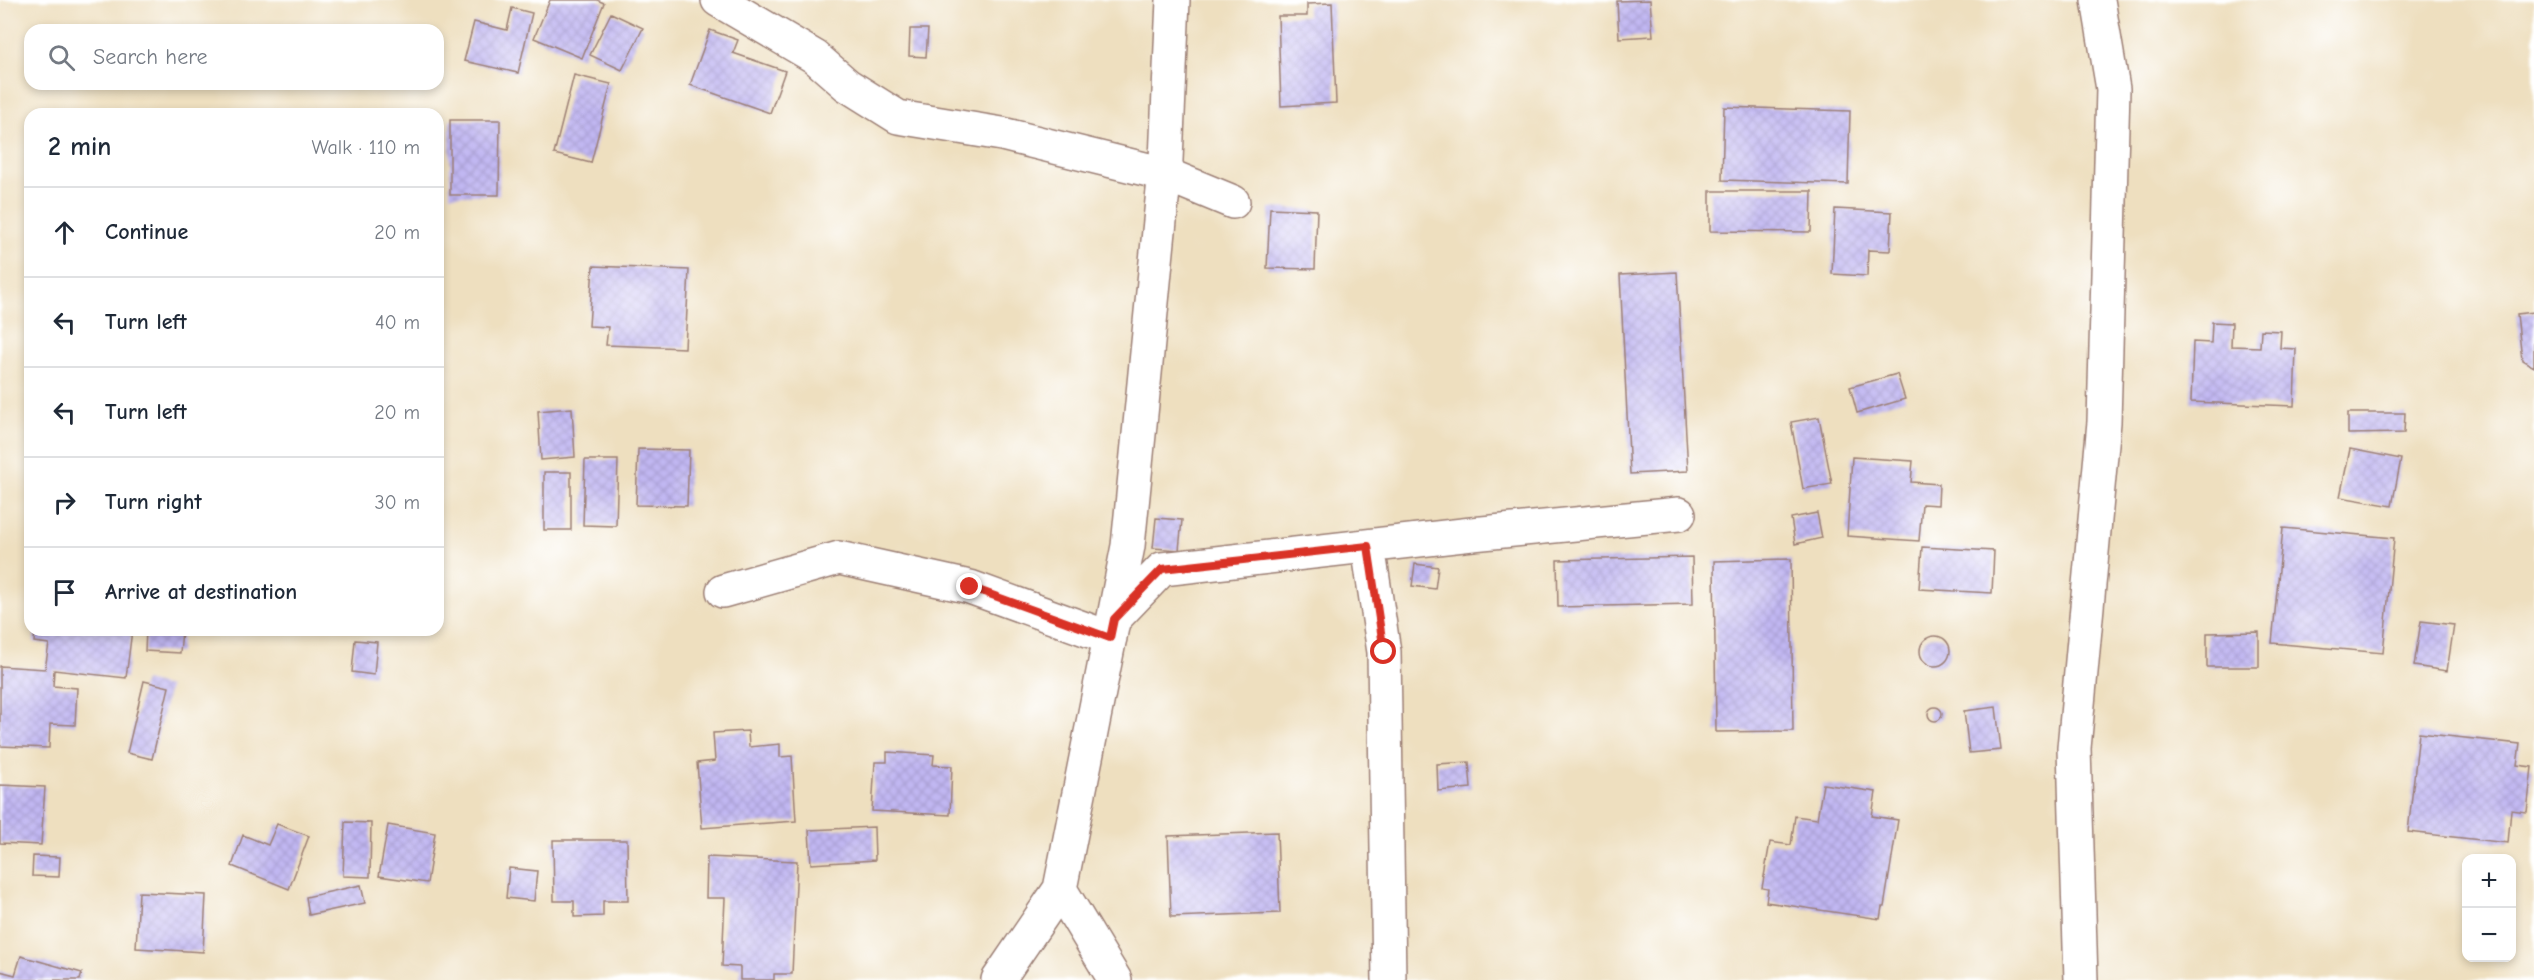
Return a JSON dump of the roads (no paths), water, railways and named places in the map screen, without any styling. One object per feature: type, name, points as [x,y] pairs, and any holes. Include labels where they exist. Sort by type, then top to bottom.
[{"type":"street","points":[[718,0],[815,57],[847,85],[898,117],[1002,134],[1164,174],[1233,202]]},
{"type":"street","points":[[998,980],[1060,889],[1128,546],[1164,174],[1173,0]]},
{"type":"street","points":[[2081,980],[2074,748],[2104,422],[2113,89],[2098,0]]},
{"type":"street","points":[[1112,629],[1162,569],[1679,514]]},
{"type":"street","points":[[1368,546],[1384,652],[1389,980]]},
{"type":"street","points":[[723,591],[839,558],[970,587],[1112,629]]},
{"type":"street","points":[[1060,889],[1115,980]]}]
